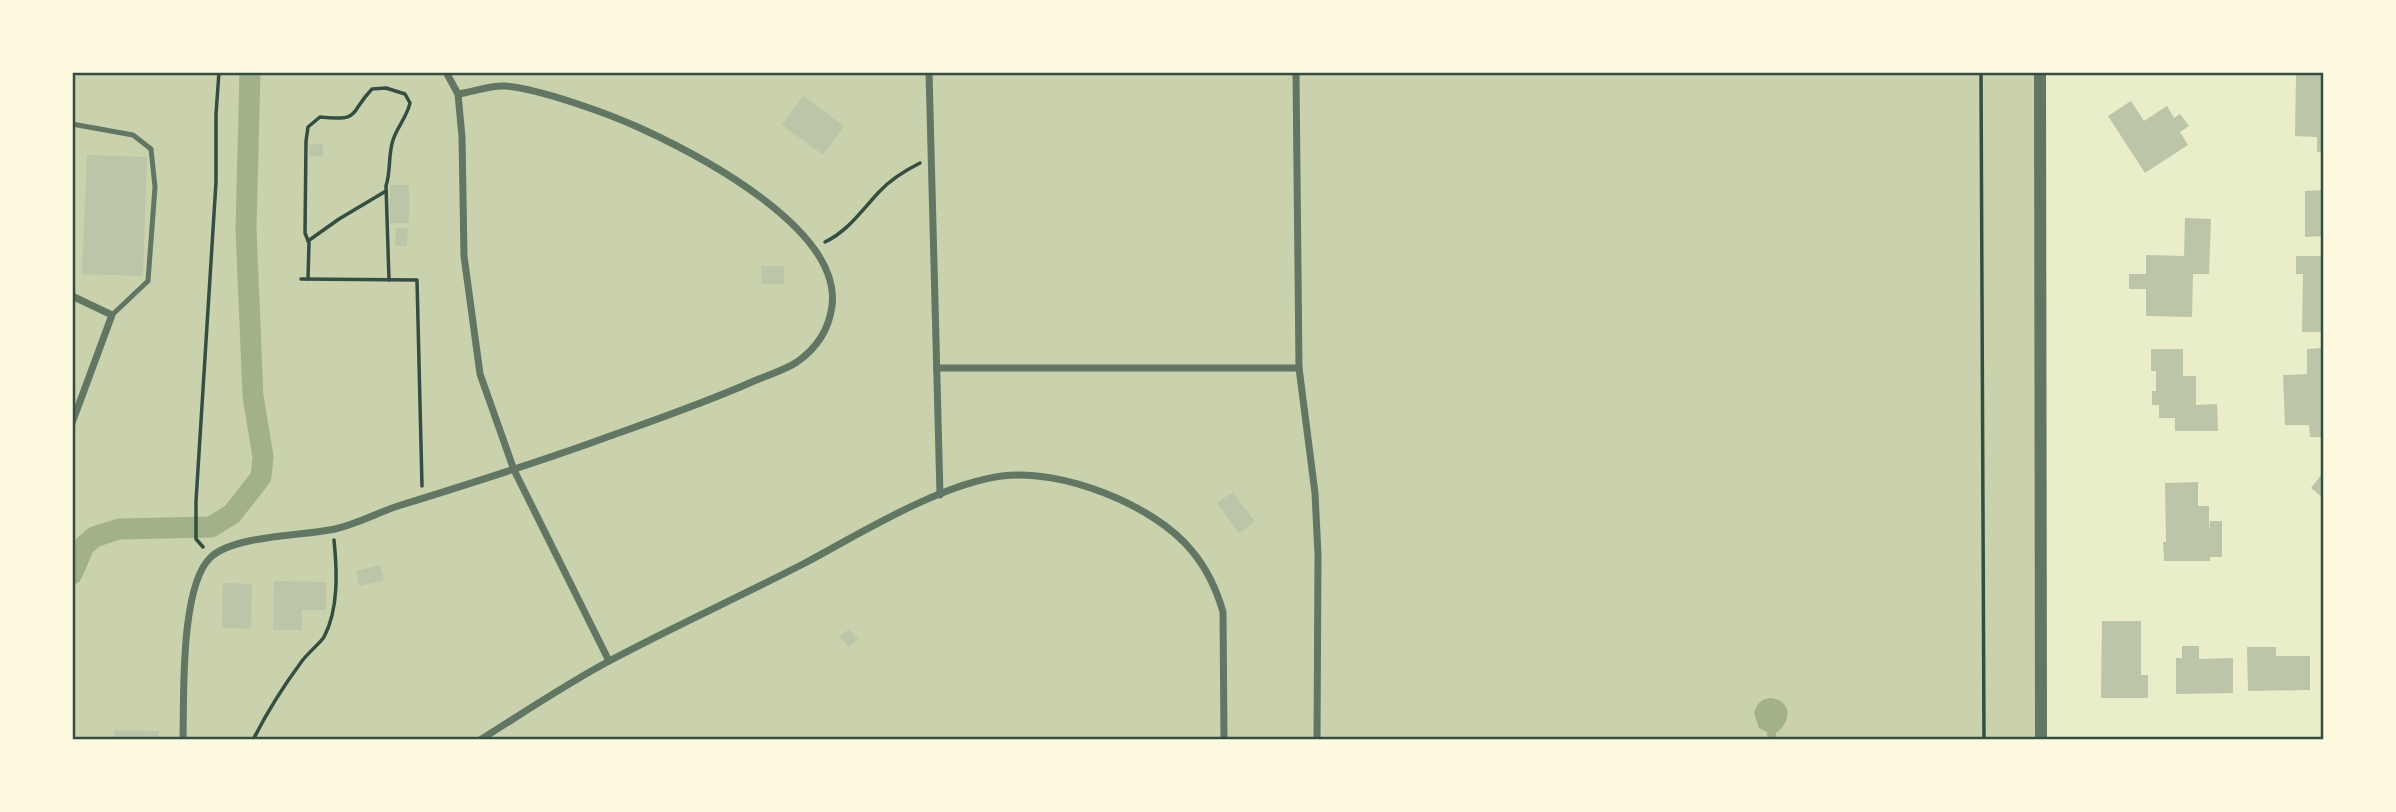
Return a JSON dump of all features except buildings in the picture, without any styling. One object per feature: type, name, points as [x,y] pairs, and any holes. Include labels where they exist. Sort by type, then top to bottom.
[{"type":"street","points":[[446,72],[458,94],[462,137],[464,256],[480,374],[514,470],[609,661]]},
{"type":"street","points":[[929,72],[940,495]]},
{"type":"street","points":[[1296,72],[1299,368],[1315,493],[1317,740]]},
{"type":"street","points":[[2040,72],[2041,740]]},
{"type":"street","points":[[183,740],[190,604],[198,576],[212,556],[228,548],[254,541],[333,530],[514,470],[710,400],[796,363],[816,345],[829,323],[833,296],[825,266],[814,248],[786,218],[744,186],[681,147],[629,123],[547,95],[503,86],[458,94]]},
{"type":"street","points":[[72,296],[112,315],[72,424]]},
{"type":"street","points":[[937,369],[1299,368]]},
{"type":"street","points":[[480,740],[609,661],[925,500],[1001,476],[1030,474],[1058,477],[1093,488],[1147,513],[1192,551],[1218,596],[1223,612],[1224,740]]},
{"type":"lane","points":[[72,124],[133,135],[151,149],[155,187],[148,281],[112,315]]},
{"type":"path","points":[[195,539],[216,182],[219,72]]},
{"type":"path","points":[[1981,72],[1984,740]]},
{"type":"path","points":[[309,279],[308,241],[305,233],[308,128],[320,117],[344,119],[354,116],[372,89],[380,88],[405,94],[410,103],[408,113],[392,142],[386,191],[389,280]]},
{"type":"path","points":[[814,248],[838,236],[880,190],[900,173],[931,157]]},
{"type":"path","points":[[308,241],[386,191]]},
{"type":"path","points":[[301,279],[417,280],[421,499]]},
{"type":"path","points":[[253,740],[276,695],[311,648],[323,639],[334,603],[337,580],[333,530]]},
{"type":"shaded area","points":[[72,72],[2040,72],[2041,740],[72,740]]},
{"type":"shaded area","points":[[1772,698],[1784,704],[1788,713],[1785,724],[1776,733],[1775,740],[1768,740],[1767,732],[1759,728],[1754,713],[1760,702]]},
{"type":"waterway","points":[[72,574],[84,546],[94,537],[119,529],[211,527],[232,514],[261,477],[263,457],[253,396],[246,229],[250,72]]}]
